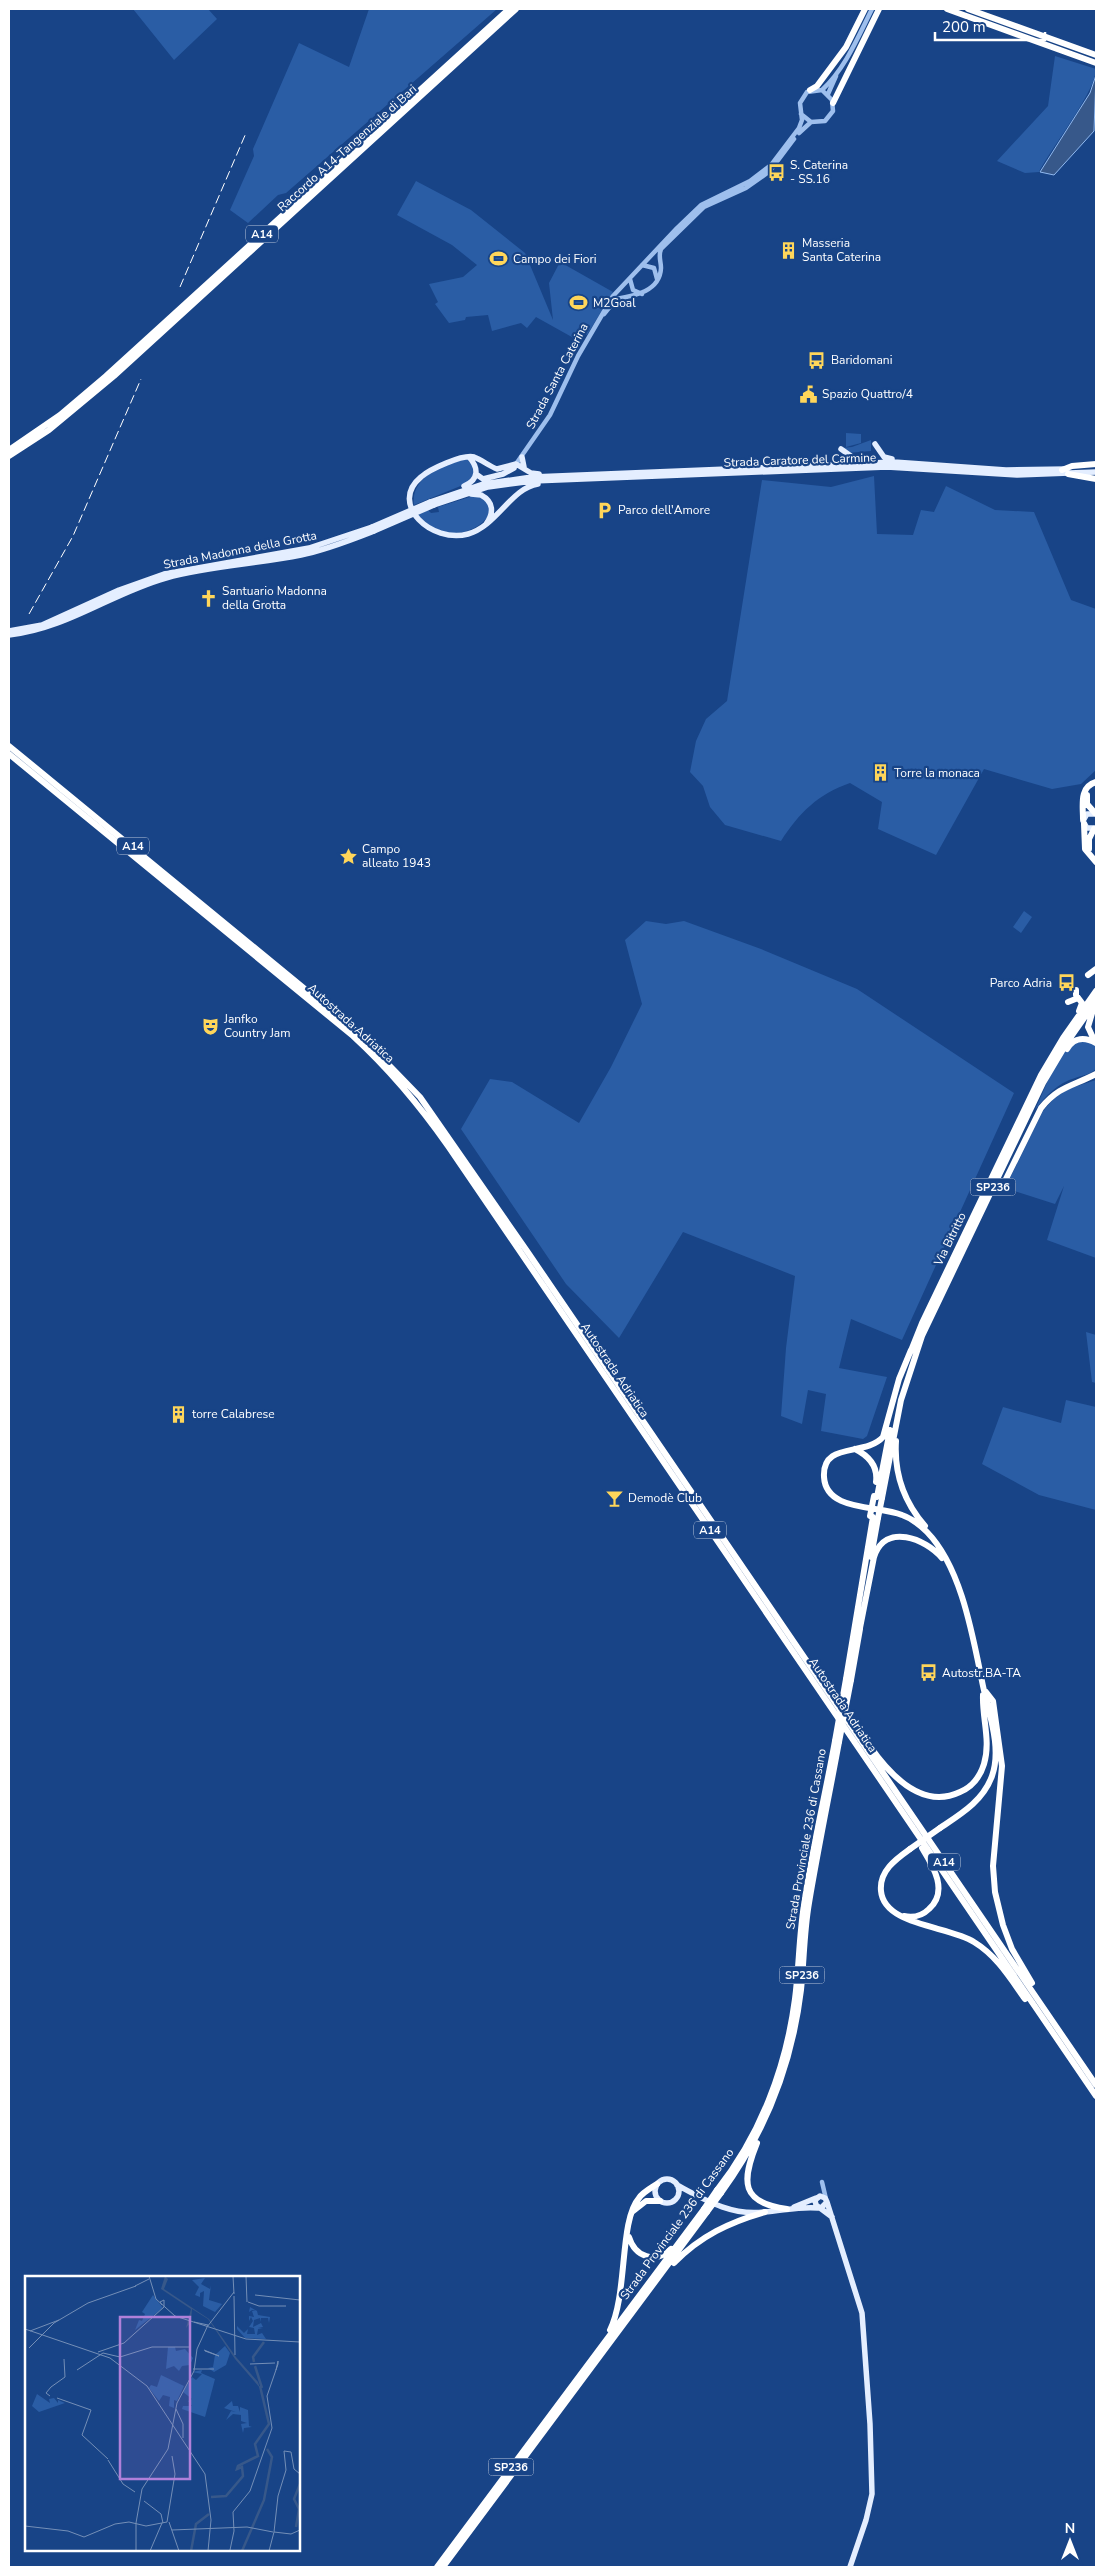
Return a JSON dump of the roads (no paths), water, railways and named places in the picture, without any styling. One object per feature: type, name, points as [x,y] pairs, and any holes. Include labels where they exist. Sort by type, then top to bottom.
[{"type":"highway","name":"Raccordo A14-Tangenziale di Bari","points":[[9,450],[60,415],[106,376],[508,9]]},
{"type":"highway","name":"Raccordo A14-Tangenziale di Bari","points":[[9,456],[49,430],[114,376],[516,9]]},
{"type":"highway","points":[[810,90],[817,86],[846,47],[865,9]]},
{"type":"highway","points":[[833,103],[879,9]]},
{"type":"highway","points":[[947,9],[1096,64]]},
{"type":"highway","points":[[968,9],[1096,55]]},
{"type":"highway","points":[[1062,470],[1072,466],[1096,465]]},
{"type":"highway","points":[[1068,474],[1096,479]]},
{"type":"highway","name":"Autostrada Adriatica","points":[[9,746],[323,1008],[380,1053],[437,1118],[1096,2085]]},
{"type":"highway","name":"Autostrada Adriatica","points":[[9,754],[254,950]]},
{"type":"highway","points":[[1095,813],[1090,809],[1086,798],[1090,788],[1096,784]]},
{"type":"highway","points":[[1096,784],[1089,785],[1084,794],[1085,849],[1096,862]]},
{"type":"highway","points":[[1095,829],[1090,835],[1088,844],[1091,852],[1096,857]]},
{"type":"highway","points":[[1088,975],[1096,969]]},
{"type":"highway","points":[[1058,1046],[1081,1007],[1082,1003],[1078,998],[1076,990]]},
{"type":"highway","name":"Via Bitritto","points":[[874,1517],[896,1400],[911,1350],[922,1323],[1028,1103],[1058,1046],[1096,992]]},
{"type":"highway","points":[[1068,1002],[1078,998]]},
{"type":"highway","name":"Via Bitritto","points":[[877,1497],[906,1382],[927,1324],[1035,1101],[1068,1041],[1096,1001]]},
{"type":"highway","points":[[1096,1006],[1090,1016],[1088,1027],[1096,1043]]},
{"type":"highway","name":"Autostrada Adriatica","points":[[323,1008],[374,1056],[430,1120],[1096,2096]]},
{"type":"highway","points":[[1035,1101],[1069,1045],[1082,1039],[1096,1043]]},
{"type":"highway","points":[[1002,1187],[1041,1108],[1066,1086],[1096,1074]]},
{"type":"highway","points":[[911,1350],[898,1379],[883,1437],[872,1446],[837,1453],[829,1459],[824,1476],[826,1487],[831,1495],[843,1502],[904,1515],[919,1524],[932,1538],[950,1570]]},
{"type":"highway","points":[[906,1382],[896,1442],[897,1470],[905,1497],[943,1548],[975,1649],[983,1686]]},
{"type":"highway","points":[[854,1449],[867,1456],[874,1467],[877,1477],[877,1497]]},
{"type":"highway","name":"Strada Provinciale 236 di Cassano","points":[[849,1679],[868,1546],[874,1517]]},
{"type":"highway","name":"Strada Provinciale 236 di Cassano","points":[[719,2192],[753,2135],[768,2102],[783,2061],[795,1999],[804,1904],[859,1633],[874,1517]]},
{"type":"highway","points":[[859,1633],[875,1553],[886,1541],[900,1536],[921,1540],[936,1552],[950,1570]]},
{"type":"highway","name":"A14","points":[[832,1697],[898,1779],[923,1794],[946,1797],[970,1787],[982,1772],[987,1744],[982,1703],[983,1686]]},
{"type":"highway","name":"A14","points":[[983,1686],[994,1743],[992,1774],[984,1792],[974,1803],[889,1866],[882,1880],[882,1897],[895,1914],[918,1923],[955,1933],[984,1949],[999,1963],[1076,2068]]},
{"type":"highway","name":"A14","points":[[983,1686],[992,1701],[1001,1753],[1001,1788],[993,1866],[996,1903],[1002,1925],[1017,1959],[1058,2027]]},
{"type":"highway","name":"Strada Provinciale 236 di Cassano","points":[[437,2567],[656,2282],[705,2211],[739,2167],[767,2116],[785,2066],[795,2029],[809,1903],[837,1742]]},
{"type":"highway","name":"A14","points":[[888,1791],[932,1865],[938,1883],[938,1892],[934,1904],[927,1911],[914,1917],[895,1914]]},
{"type":"highway","points":[[767,2116],[752,2156],[748,2184],[753,2197],[759,2202],[790,2209]]},
{"type":"highway","points":[[603,2344],[619,2308],[631,2213],[639,2197],[657,2184]]},
{"type":"highway","points":[[631,2213],[646,2201],[660,2200]]},
{"type":"highway","name":"Strada Provinciale 236 di Cassano","points":[[444,2567],[591,2367],[594,2357],[603,2344],[705,2211]]},
{"type":"highway","points":[[656,2282],[689,2248],[710,2234],[734,2222],[765,2212]]},
{"type":"highway","points":[[628,2234],[635,2250],[641,2256],[649,2258],[665,2254],[685,2235]]},
{"type":"main road","points":[[875,444],[880,453],[888,459],[909,460],[916,463]]},
{"type":"main road","points":[[832,464],[844,460],[841,449],[855,460],[878,463]]},
{"type":"main road","points":[[469,456],[476,471],[483,479],[511,471],[516,464]]},
{"type":"main road","points":[[582,479],[530,485],[483,528],[467,535],[443,536],[426,528],[418,520],[411,506],[412,489],[422,475],[460,458],[469,456],[484,464],[504,469],[516,464],[536,474],[571,472],[589,474]]},
{"type":"main road","points":[[522,457],[524,467]]},
{"type":"main road","name":"Strada Caratore del Carmine","points":[[504,482],[589,474],[878,463],[916,463],[1006,470],[1062,470]]},
{"type":"main road","points":[[432,503],[439,495],[467,485],[472,481],[476,471],[484,464]]},
{"type":"main road","name":"Strada Caratore del Carmine","points":[[504,482],[887,467],[1017,475],[1096,472]]},
{"type":"main road","name":"Strada Madonna della Grotta","points":[[9,635],[60,624],[123,594],[165,579],[208,569],[302,555],[373,529],[432,503],[504,482]]},
{"type":"main road","points":[[432,503],[471,494],[482,495],[491,503],[492,511],[483,528]]},
{"type":"main road","name":"Strada Madonna della Grotta","points":[[9,631],[42,625],[126,588],[164,574],[301,550],[373,529]]},
{"type":"main road","points":[[1095,813],[1086,814],[1084,821],[1089,829],[1095,829]]},
{"type":"main road","points":[[696,2197],[668,2180],[657,2184],[656,2195],[660,2200],[671,2202],[676,2198],[686,2195],[729,2209],[765,2212],[820,2208],[825,2207],[827,2200]]},
{"type":"main road","points":[[676,2198],[677,2186]]},
{"type":"main road","points":[[817,2197],[815,2203],[834,2220]]},
{"type":"main road","points":[[790,2209],[817,2197],[827,2200]]},
{"type":"main road","points":[[827,2200],[862,2313],[873,2466],[868,2512],[850,2567]]},
{"type":"street","points":[[822,90],[836,74],[852,49],[872,9]]},
{"type":"street","points":[[828,94],[836,74]]},
{"type":"street","points":[[642,265],[701,205],[750,181],[771,166],[798,128],[802,120],[799,107],[801,99],[810,90],[822,90],[828,94],[833,103],[833,111],[821,123],[810,122],[801,114]]},
{"type":"street","points":[[630,279],[633,290],[640,295],[656,280],[661,269],[659,253],[661,249],[704,207],[746,188],[765,176],[803,127],[810,122]]},
{"type":"street","points":[[642,265],[654,268],[656,280]]},
{"type":"street","name":"Strada Santa Caterina","points":[[516,464],[550,414],[578,356],[613,296],[642,265]]},
{"type":"street","name":"Strada Santa Caterina","points":[[598,321],[613,302],[621,298],[640,295]]},
{"type":"street","points":[[817,2197],[822,2182],[827,2200]]},
{"type":"railway","points":[[180,287],[246,133]]},
{"type":"railway","points":[[29,614],[73,536],[141,379]]},
{"type":"place","name":"S. Caterina - SS.16","points":[[776,172]]},
{"type":"place","name":"Masseria Santa Caterina","points":[[788,250]]},
{"type":"place","name":"Campo dei Fiori","points":[[499,259]]},
{"type":"place","name":"M2Goal","points":[[579,303]]},
{"type":"place","name":"Baridomani","points":[[817,360]]},
{"type":"place","name":"Spazio Quattro/4","points":[[808,394]]},
{"type":"place","name":"Parco dell'Amore","points":[[604,510]]},
{"type":"place","name":"Santuario Madonna della Grotta","points":[[208,598]]},
{"type":"place","name":"Torre la monaca","points":[[880,773]]},
{"type":"place","name":"Campo alleato 1943","points":[[348,856]]},
{"type":"place","name":"Parco Adria","points":[[1066,983]]},
{"type":"place","name":"Janfko Country Jam","points":[[210,1026]]},
{"type":"place","name":"torre Calabrese","points":[[178,1414]]},
{"type":"place","name":"Demodè Club","points":[[614,1498]]},
{"type":"place","name":"Autostr.BA-TA","points":[[928,1673]]}]
